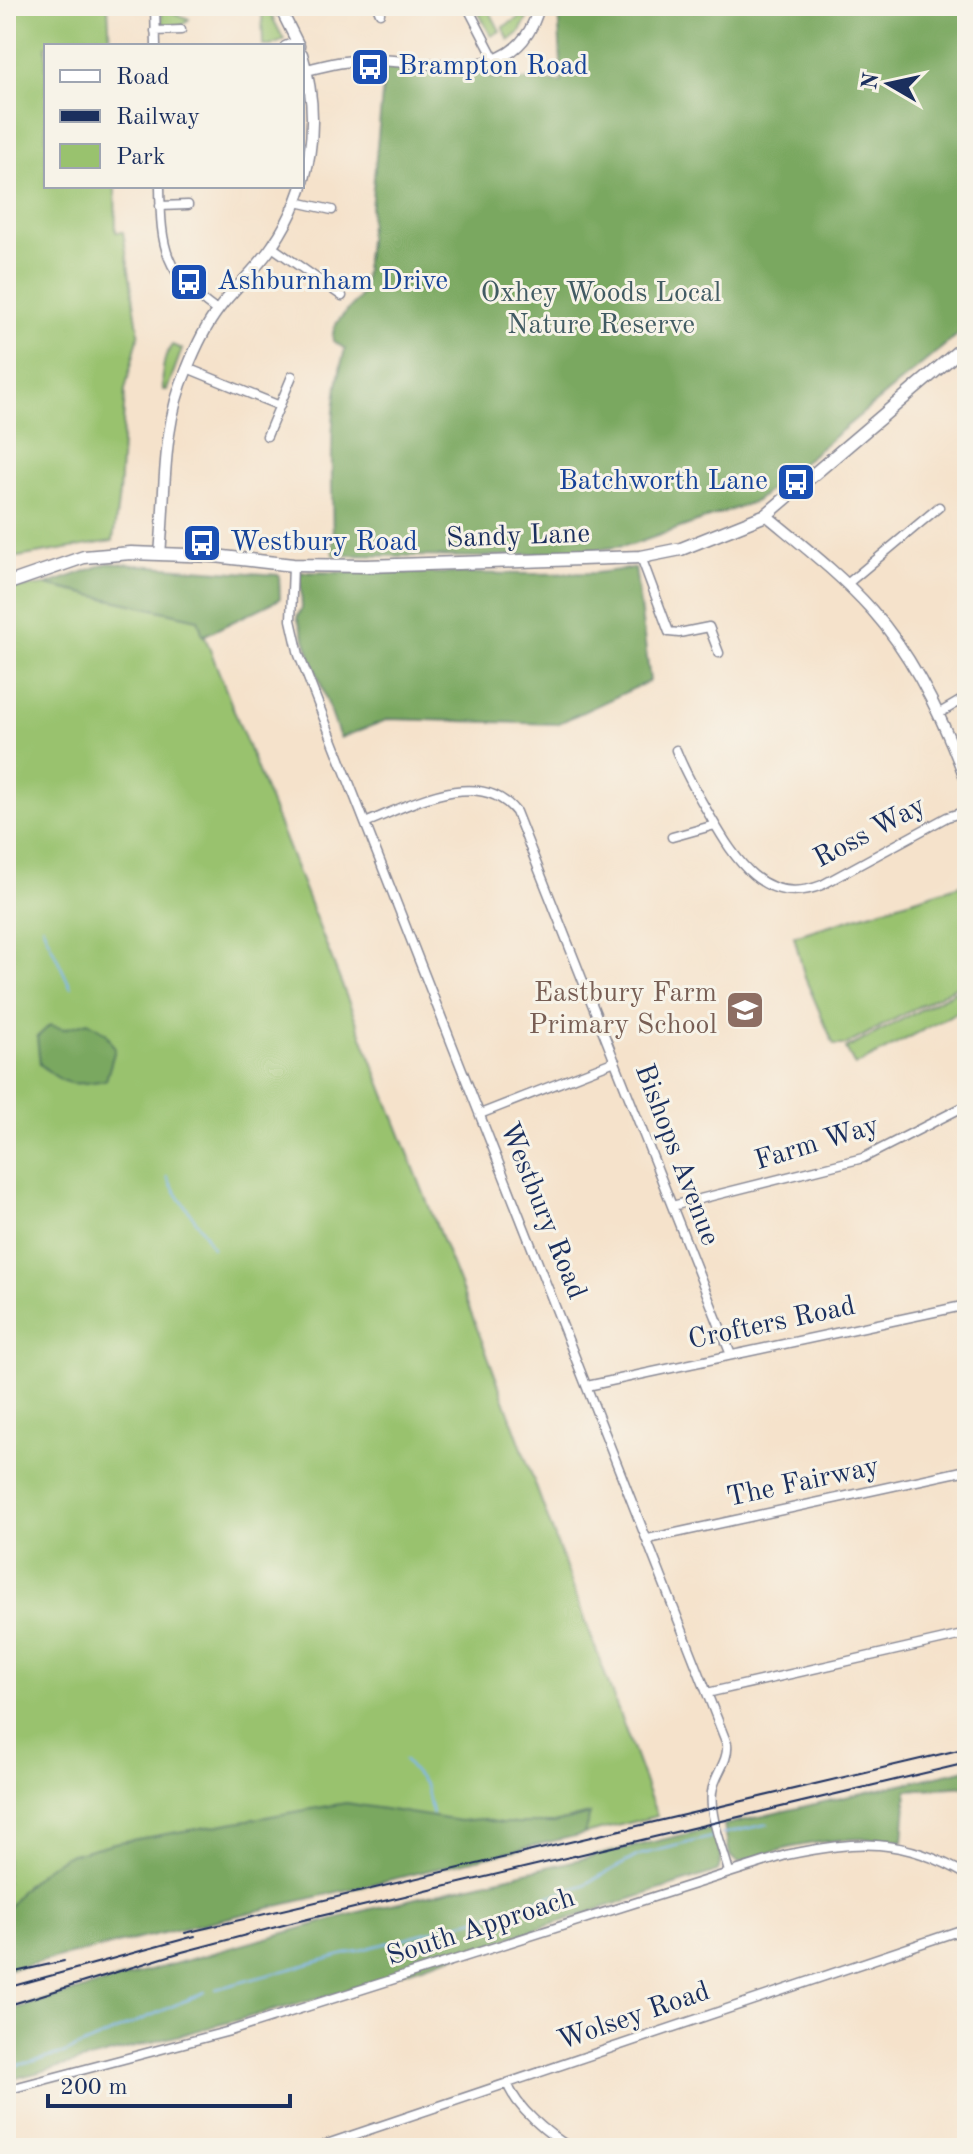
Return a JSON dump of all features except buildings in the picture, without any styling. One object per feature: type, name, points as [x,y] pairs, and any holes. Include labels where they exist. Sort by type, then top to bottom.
[{"type":"main road","name":"Sandy Lane","points":[[6,584],[84,557],[131,553],[293,565],[366,566],[641,557],[681,549],[766,515],[967,344]]},
{"type":"street","points":[[155,6],[156,44]]},
{"type":"street","points":[[279,6],[298,44]]},
{"type":"street","points":[[467,6],[495,60]]},
{"type":"street","points":[[307,70],[355,60],[477,65],[511,51],[525,37],[539,6]]},
{"type":"street","points":[[155,31],[181,30]]},
{"type":"street","points":[[304,60],[314,133],[304,169]]},
{"type":"street","points":[[160,188],[164,241],[177,275],[189,291],[217,311]]},
{"type":"street","points":[[160,554],[167,445],[173,411],[187,368],[217,311],[272,247],[296,202],[299,188]]},
{"type":"street","points":[[296,202],[332,210]]},
{"type":"street","points":[[160,206],[188,205]]},
{"type":"street","points":[[272,247],[342,296]]},
{"type":"street","points":[[187,368],[280,406]]},
{"type":"street","points":[[267,436],[292,376]]},
{"type":"street","points":[[847,584],[939,507]]},
{"type":"street","points":[[766,515],[847,584],[886,627],[938,714],[967,783]]},
{"type":"street","points":[[641,557],[669,632],[709,627],[719,653]]},
{"type":"street","name":"Westbury Road","points":[[293,565],[293,634],[728,1748],[711,1802],[729,1872]]},
{"type":"street","points":[[938,714],[967,697]]},
{"type":"street","name":"Ross Way","points":[[676,750],[715,825],[746,870],[777,888],[789,891],[822,885],[947,817],[967,811]]},
{"type":"street","name":"Bishops Avenue","points":[[365,823],[451,791],[479,791],[506,801],[520,819],[731,1355]]},
{"type":"street","points":[[672,837],[715,825]]},
{"type":"street","points":[[480,1114],[615,1061]]},
{"type":"street","name":"Farm Way","points":[[672,1206],[863,1158],[966,1109]]},
{"type":"street","name":"Crofters Road","points":[[587,1386],[967,1305]]},
{"type":"street","name":"The Fairway","points":[[648,1539],[967,1470]]},
{"type":"street","points":[[707,1693],[967,1634]]},
{"type":"street","name":"South Approach","points":[[6,2090],[230,2031],[786,1855],[857,1843],[909,1849],[967,1875]]},
{"type":"street","name":"Wolsey Road","points":[[315,2148],[967,1928]]},
{"type":"street","points":[[507,2083],[526,2110],[556,2139],[571,2148]]},
{"type":"green space","points":[[6,6],[108,6],[110,44],[44,44],[44,188],[115,188],[116,232],[123,232],[139,334],[125,390],[113,541],[6,559]]},
{"type":"green space","points":[[475,6],[487,6],[500,31],[491,36]]},
{"type":"green space","name":"Oxhey Woods Local Nature Reserve","points":[[558,6],[967,6],[967,327],[756,501],[632,545],[586,551],[479,557],[333,555],[333,425],[345,349],[333,341],[333,333],[339,320],[363,291],[385,64],[448,69],[485,68],[489,78],[562,82]]},
{"type":"green space","points":[[161,7],[189,19],[182,26],[165,27]]},
{"type":"green space","points":[[268,9],[284,40],[263,44],[262,10]]},
{"type":"green space","points":[[528,13],[519,33],[509,41],[503,27]]},
{"type":"green space","points":[[172,345],[182,349],[167,390],[163,390],[163,366]]},
{"type":"green space","points":[[108,563],[279,575],[280,599],[203,636],[198,619],[46,585]]},
{"type":"green space","points":[[635,568],[650,681],[557,724],[389,719],[340,738],[297,617],[302,608],[300,572],[535,574],[596,573]]},
{"type":"green space","points":[[46,585],[198,619],[491,1364],[657,1816],[584,1834],[577,1817],[458,1838],[6,1954],[6,589]]},
{"type":"green space","points":[[967,883],[967,981],[846,1045],[834,1045],[805,978],[794,936]]},
{"type":"green space","points":[[967,985],[967,1007],[855,1066],[846,1049]]},
{"type":"green space","points":[[88,1022],[106,1033],[115,1049],[106,1080],[70,1083],[40,1064],[37,1037],[50,1025],[64,1029]]},
{"type":"green space","points":[[967,1769],[967,1786],[907,1790],[903,1841],[861,1839],[819,1842],[738,1863],[730,1856],[724,1825]]},
{"type":"green space","points":[[346,1803],[460,1821],[480,1819],[502,1823],[554,1823],[590,1814],[584,1834],[6,1970],[6,1911],[21,1890],[65,1856],[114,1843]]},
{"type":"green space","points":[[712,1828],[722,1857],[718,1871],[332,1995],[6,2081],[6,2011],[370,1909]]},
{"type":"waterway","points":[[42,926],[71,988]]},
{"type":"waterway","points":[[167,1176],[212,1248]]},
{"type":"waterway","points":[[404,1760],[426,1786],[432,1813]]},
{"type":"waterway","points":[[722,1834],[768,1824]]},
{"type":"waterway","points":[[216,1989],[498,1913],[584,1885],[639,1855],[716,1836]]},
{"type":"waterway","points":[[6,2068],[63,2054],[205,1992]]},
{"type":"railway","points":[[185,1933],[967,1748]]},
{"type":"railway","points":[[6,2006],[182,1952],[295,1922],[967,1763]]},
{"type":"railway","points":[[6,1988],[195,1936]]},
{"type":"railway","points":[[6,1974],[64,1961]]},
{"type":"place","name":"Brampton Road","points":[[370,67]]},
{"type":"place","name":"Ashburnham Drive","points":[[189,282]]},
{"type":"place","name":"Batchworth Lane","points":[[796,482]]},
{"type":"place","name":"Westbury Road","points":[[202,543]]},
{"type":"place","name":"Eastbury Farm Primary School","points":[[745,1010]]}]
